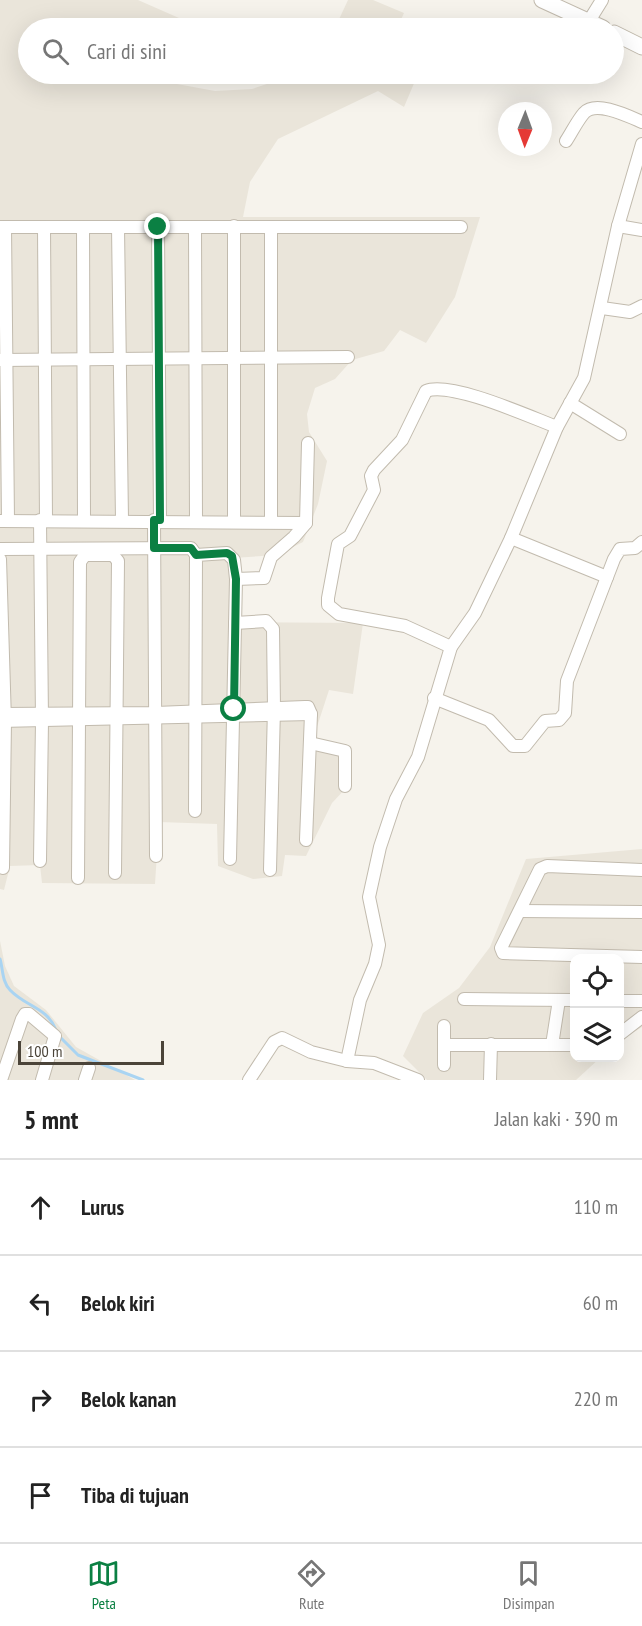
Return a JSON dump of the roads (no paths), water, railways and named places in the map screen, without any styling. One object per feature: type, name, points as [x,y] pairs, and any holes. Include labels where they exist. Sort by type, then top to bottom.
[{"type":"street","points":[[542,0],[582,18]]},
{"type":"street","points":[[591,18],[602,0]]},
{"type":"street","points":[[624,38],[642,47]]},
{"type":"street","points":[[566,141],[585,111],[593,109],[618,112],[642,122]]},
{"type":"street","points":[[346,1061],[360,1000],[375,964],[379,945],[369,897],[380,847],[396,799],[418,757],[451,647],[475,613],[511,538],[557,427],[584,378],[602,308],[618,226],[642,144]]},
{"type":"street","points":[[195,226],[196,521]]},
{"type":"street","points":[[234,226],[234,521]]},
{"type":"street","points":[[271,226],[272,522]]},
{"type":"street","points":[[618,226],[642,230]]},
{"type":"street","points":[[306,523],[157,520],[4,521],[3,227],[461,227]]},
{"type":"street","points":[[40,861],[42,717],[40,548],[43,520],[45,360],[44,227]]},
{"type":"street","points":[[82,227],[84,520]]},
{"type":"street","points":[[118,227],[122,520]]},
{"type":"street","points":[[156,856],[154,548],[157,520],[159,360],[158,227]]},
{"type":"street","points":[[602,308],[630,312],[642,306]]},
{"type":"street","points":[[3,360],[348,357]]},
{"type":"street","points":[[451,647],[405,626],[339,614],[332,610],[327,605],[338,544],[350,536],[374,489],[371,476],[374,470],[402,440],[426,391],[439,389],[481,398],[557,427]]},
{"type":"street","points":[[570,403],[621,434]]},
{"type":"street","points":[[236,579],[264,579],[271,557],[306,523],[308,443]]},
{"type":"street","points":[[511,538],[607,577]]},
{"type":"street","points":[[434,698],[489,720],[507,741],[516,747],[525,746],[545,721],[559,720],[565,713],[567,681],[607,577],[620,549],[635,548],[642,542]]},
{"type":"street","points":[[0,549],[191,548],[196,555],[195,811]]},
{"type":"street","points":[[196,555],[227,553],[232,556],[236,579],[230,859]]},
{"type":"street","points":[[78,878],[80,562],[85,555],[113,555],[118,561],[115,873]]},
{"type":"street","points":[[0,560],[3,868]]},
{"type":"street","points":[[235,623],[266,621],[271,624],[274,712],[270,870]]},
{"type":"street","points":[[2,717],[156,716],[274,712],[305,707],[310,710],[311,714],[306,840]]},
{"type":"street","points":[[310,743],[345,751],[345,786]]},
{"type":"street","points":[[642,870],[547,866],[540,868],[501,948],[503,953],[642,957]]},
{"type":"street","points":[[520,911],[642,912]]},
{"type":"street","points":[[464,999],[570,1000]]},
{"type":"street","points":[[552,1045],[559,1000]]},
{"type":"street","points":[[624,1001],[642,1001]]},
{"type":"street","points":[[1,1080],[25,1014],[29,1014],[55,1036],[42,1080]]},
{"type":"street","points":[[624,1031],[642,1017]]},
{"type":"street","points":[[444,1026],[444,1065]]},
{"type":"street","points":[[249,1080],[274,1042],[282,1038],[311,1052],[346,1061],[374,1063],[395,1076],[418,1080]]},
{"type":"street","points":[[490,1044],[490,1080]]},
{"type":"street","points":[[444,1045],[570,1045]]},
{"type":"street","points":[[85,1080],[89,1068]]},
{"type":"waterway","points":[[0,959],[7,987],[16,996],[47,1016],[56,1030]]},
{"type":"waterway","points":[[59,1036],[78,1055],[143,1080]]}]
